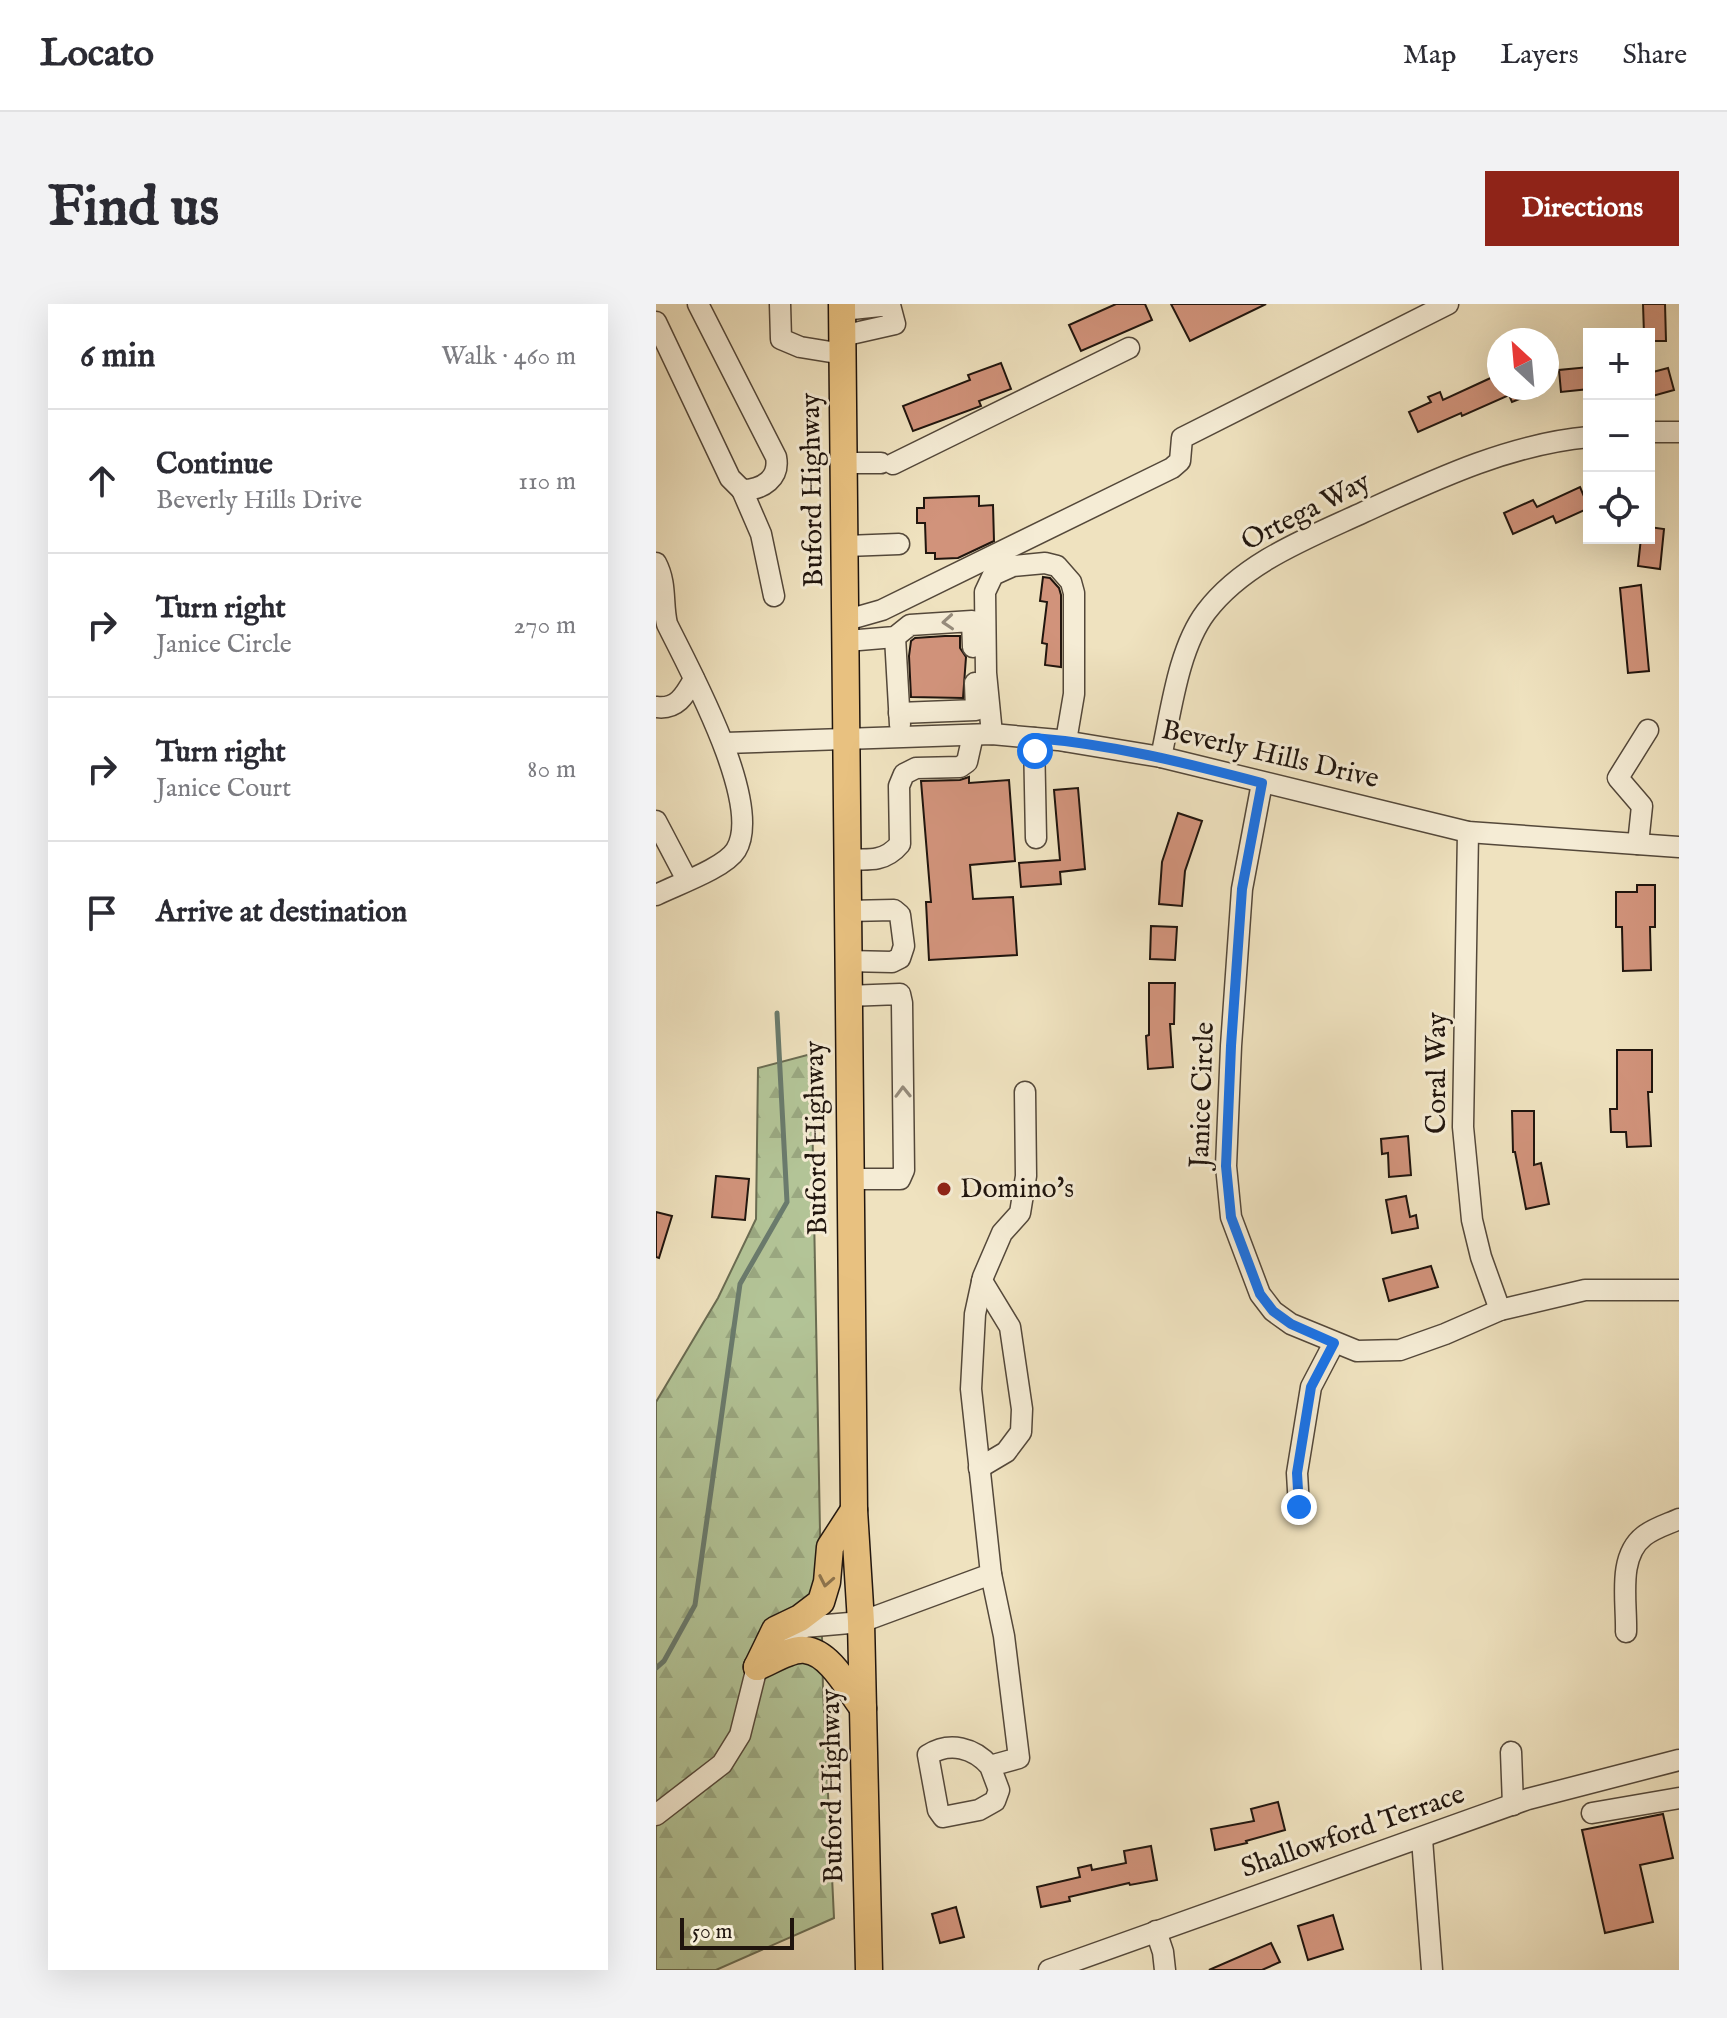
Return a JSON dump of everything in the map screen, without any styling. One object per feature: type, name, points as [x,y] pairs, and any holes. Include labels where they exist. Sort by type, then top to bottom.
[{"type":"main road","name":"Buford Highway","points":[[842,307],[854,1510],[861,1622],[869,1970]]},
{"type":"main road","points":[[757,1667],[775,1630],[800,1618],[821,1602],[827,1582],[830,1547],[854,1510]]},
{"type":"main road","points":[[757,1667],[803,1649],[818,1654],[863,1708]]},
{"type":"street","points":[[698,304],[776,457],[778,469],[773,479],[753,490],[742,490]]},
{"type":"street","points":[[780,304],[781,339],[800,347],[842,345],[895,324],[890,305],[842,307]]},
{"type":"street","points":[[847,630],[1172,468],[1180,461],[1182,438],[1448,304]]},
{"type":"street","points":[[656,322],[730,478],[742,490],[761,534],[774,596]]},
{"type":"street","points":[[844,463],[887,464],[1129,348]]},
{"type":"street","points":[[1655,432],[1679,432]]},
{"type":"street","name":"Ortega Way","points":[[1161,757],[1189,641],[1226,588],[1269,558],[1453,473],[1516,451],[1583,438]]},
{"type":"street","points":[[846,546],[899,544]]},
{"type":"street","points":[[656,563],[665,588],[662,621],[725,743],[739,799],[742,831],[736,850],[722,862],[656,895]]},
{"type":"street","points":[[847,859],[878,860],[893,853],[900,844],[899,786],[904,774],[916,768],[960,767],[967,762],[983,735],[985,592],[987,584],[1001,570],[1045,563],[1057,566],[1065,572],[1074,593],[1074,694],[1066,741]]},
{"type":"street","points":[[847,630],[895,637],[910,625],[972,621],[976,710],[899,713]]},
{"type":"street","points":[[895,637],[901,737]]},
{"type":"street","points":[[656,707],[662,708],[682,700],[694,679]]},
{"type":"street","points":[[1638,844],[1642,806],[1618,778],[1648,730]]},
{"type":"street","name":"Beverly Hills Drive","points":[[725,743],[983,735],[1066,741],[1161,757],[1468,832],[1679,847]]},
{"type":"street","points":[[1034,738],[1036,838]]},
{"type":"street","name":"Janice Circle","points":[[1262,783],[1242,889],[1226,1166],[1231,1217],[1260,1294],[1273,1311],[1291,1324],[1357,1351],[1400,1350],[1500,1310],[1585,1290],[1679,1290]]},
{"type":"street","points":[[656,821],[687,880]]},
{"type":"street","name":"Coral Way","points":[[1468,832],[1463,1127],[1472,1220],[1500,1310]]},
{"type":"street","points":[[847,911],[894,910],[900,915],[904,946],[900,958],[892,962],[847,961]]},
{"type":"street","points":[[847,996],[900,994],[902,1003],[904,1170],[900,1179],[850,1179]]},
{"type":"street","points":[[990,1766],[1019,1758],[1004,1636],[991,1574],[971,1389],[975,1314],[982,1281],[1002,1233],[1020,1213],[1026,1176],[1025,1092]]},
{"type":"street","points":[[979,1468],[1006,1452],[1021,1432],[1022,1409],[1010,1327],[982,1281]]},
{"type":"street","points":[[1299,1507],[1297,1473],[1311,1387],[1334,1343]]},
{"type":"street","points":[[1626,1632],[1627,1559],[1633,1547],[1646,1534],[1679,1519]]},
{"type":"street","points":[[656,1815],[722,1764],[740,1735],[757,1667],[804,1627],[861,1622],[991,1574]]},
{"type":"street","points":[[1511,1752],[1513,1805]]},
{"type":"street","name":"Shallowford Terrace","points":[[1049,1970],[1513,1805],[1679,1760]]},
{"type":"street","points":[[1592,1813],[1679,1798]]},
{"type":"street","points":[[1422,1839],[1432,1970]]},
{"type":"street","points":[[1156,1931],[1165,1970]]},
{"type":"green space","points":[[811,1054],[823,1690],[834,1918],[716,1970],[656,1970],[656,1402],[718,1298],[756,1219],[758,1068]]},
{"type":"building","points":[[1116,304],[1145,304],[1152,320],[1081,351],[1069,325]]},
{"type":"building","points":[[1171,304],[1266,304],[1190,341]]},
{"type":"building","points":[[1643,304],[1665,304],[1666,341],[1655,341],[1655,328],[1644,328]]},
{"type":"building","points":[[1001,363],[1011,389],[979,401],[981,406],[913,431],[903,406],[970,380],[968,375]]},
{"type":"building","points":[[1583,368],[1583,390],[1561,392],[1559,370]]},
{"type":"building","points":[[1668,368],[1674,390],[1655,395],[1655,371]]},
{"type":"building","points":[[1487,380],[1487,400],[1498,400],[1418,432],[1409,412],[1431,402],[1428,397],[1440,392],[1443,400]]},
{"type":"building","points":[[1580,487],[1583,494],[1583,511],[1556,523],[1553,516],[1513,534],[1504,513],[1533,500],[1537,507]]},
{"type":"building","points":[[979,496],[979,506],[993,505],[994,541],[958,558],[935,559],[935,553],[926,553],[925,523],[917,523],[917,508],[924,508],[924,498]]},
{"type":"building","points":[[1655,528],[1664,529],[1660,569],[1638,566],[1640,544],[1655,544]]},
{"type":"building","points":[[1043,577],[1050,578],[1061,595],[1061,667],[1045,665],[1047,644],[1042,643],[1047,602],[1040,601]]},
{"type":"building","points":[[1641,585],[1649,671],[1628,673],[1620,588]]},
{"type":"building","points":[[960,636],[960,648],[966,657],[963,698],[911,697],[911,641]]},
{"type":"building","points":[[969,777],[969,783],[1009,780],[1015,861],[970,865],[973,899],[1013,897],[1017,955],[929,960],[926,902],[931,902],[921,781]]},
{"type":"building","points":[[1078,788],[1085,869],[1060,872],[1061,884],[1021,887],[1019,863],[1060,860],[1054,790]]},
{"type":"building","points":[[1178,813],[1202,821],[1185,871],[1182,906],[1159,904],[1162,862]]},
{"type":"building","points":[[1637,885],[1655,885],[1655,927],[1650,927],[1651,970],[1623,971],[1622,927],[1616,927],[1616,892],[1637,892]]},
{"type":"building","points":[[1151,926],[1177,927],[1175,960],[1150,959]]},
{"type":"building","points":[[1149,983],[1175,983],[1174,1024],[1170,1024],[1173,1067],[1148,1069]]},
{"type":"building","points":[[1617,1050],[1652,1050],[1652,1092],[1648,1092],[1651,1146],[1627,1147],[1626,1132],[1611,1132],[1610,1109],[1617,1109]]},
{"type":"building","points":[[1512,1111],[1534,1111],[1534,1165],[1541,1163],[1549,1204],[1526,1209],[1513,1152]]},
{"type":"building","points":[[1408,1136],[1411,1175],[1389,1177],[1388,1153],[1382,1154],[1381,1139]]},
{"type":"building","points":[[716,1176],[749,1179],[745,1220],[712,1217]]},
{"type":"building","points":[[1406,1196],[1410,1217],[1416,1215],[1418,1228],[1392,1233],[1386,1200]]},
{"type":"building","points":[[656,1212],[672,1216],[659,1258],[656,1257]]},
{"type":"building","points":[[1431,1266],[1438,1287],[1389,1301],[1383,1279]]},
{"type":"building","points":[[1278,1802],[1285,1830],[1215,1850],[1211,1829],[1254,1821],[1251,1809]]},
{"type":"building","points":[[1663,1814],[1673,1858],[1640,1865],[1653,1922],[1605,1933],[1582,1830]]},
{"type":"building","points":[[1151,1846],[1157,1880],[1129,1883],[1041,1907],[1037,1887],[1080,1877],[1078,1868],[1091,1865],[1092,1870],[1126,1863],[1124,1851]]},
{"type":"building","points":[[956,1907],[964,1937],[940,1943],[932,1914]]},
{"type":"building","points":[[1333,1915],[1343,1949],[1308,1960],[1298,1926]]},
{"type":"building","points":[[1271,1943],[1280,1962],[1262,1970],[1209,1970]]},
{"type":"waterway","points":[[656,1668],[664,1661],[695,1605],[740,1284],[787,1202],[777,1013]]},
{"type":"place","name":"Domino's","points":[[944,1189]]},
{"type":"route","points":[[1035,751],[1034,738],[1058,740],[1161,757],[1262,783],[1242,889],[1226,1166],[1231,1217],[1260,1294],[1273,1311],[1291,1324],[1334,1343],[1311,1387],[1297,1473],[1299,1507]]}]
